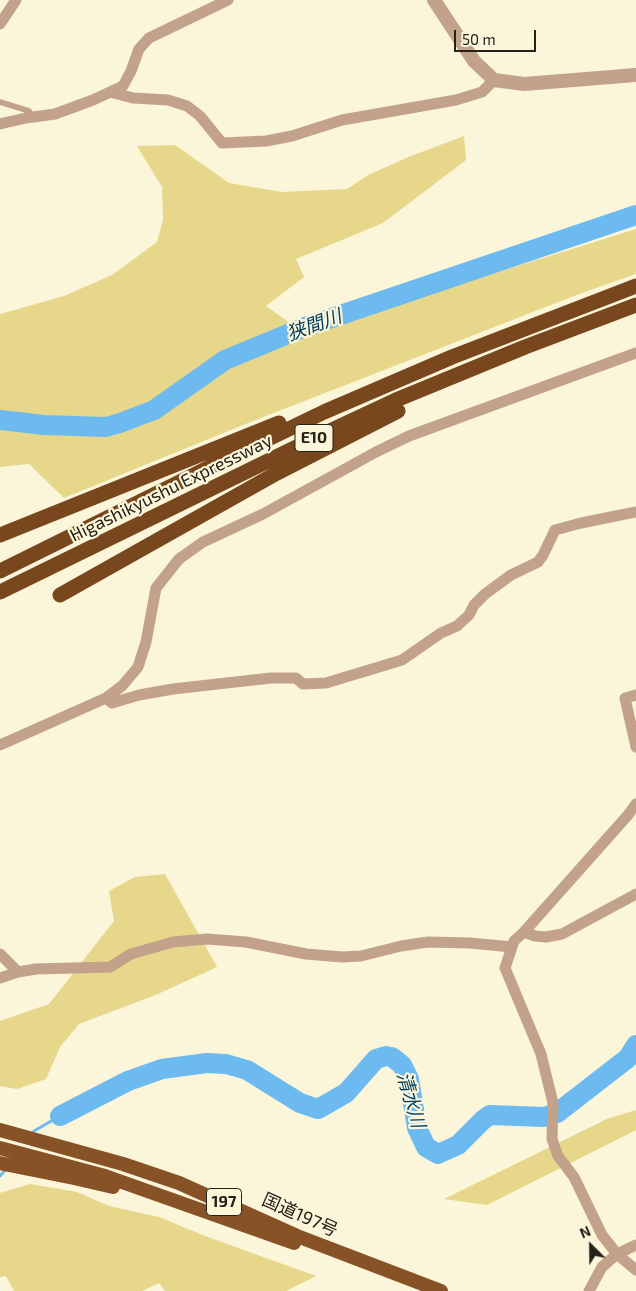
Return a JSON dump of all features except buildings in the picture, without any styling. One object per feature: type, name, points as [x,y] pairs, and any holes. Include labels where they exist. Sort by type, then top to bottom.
[{"type":"highway","name":"Higashikyushu Expressway","points":[[0,571],[212,466],[393,381],[636,286]]},
{"type":"highway","name":"Higashikyushu Expressway","points":[[0,592],[362,416],[462,372],[636,305]]},
{"type":"highway","points":[[60,595],[277,473],[369,425],[581,326]]},
{"type":"highway","points":[[0,535],[304,413],[393,381]]},
{"type":"highway","name":"国道197号","points":[[0,1130],[78,1151],[152,1174],[211,1197],[340,1253],[441,1291]]},
{"type":"highway","name":"国道197号","points":[[6,1150],[105,1176],[424,1291]]},
{"type":"highway","points":[[0,1163],[74,1178],[200,1210]]},
{"type":"street","points":[[1,20],[16,0]]},
{"type":"street","points":[[0,124],[55,114],[124,86],[132,71],[139,49],[149,38],[228,0]]},
{"type":"street","points":[[434,0],[474,62],[494,80],[524,84],[636,75]]},
{"type":"street","points":[[110,92],[133,98],[168,100],[187,106],[200,116],[222,142],[266,142],[342,120],[456,100],[482,92],[494,80]]},
{"type":"street","points":[[0,746],[106,698],[122,686],[138,667],[146,642],[156,588],[179,559],[203,542],[263,514],[409,436],[636,353]]},
{"type":"street","points":[[106,698],[112,704],[139,695],[165,690],[270,678],[296,678],[303,684],[326,684],[402,660],[441,633],[457,626],[469,616],[474,605],[485,594],[511,574],[538,562],[555,530],[636,512]]},
{"type":"street","points":[[636,695],[626,698],[636,747]]},
{"type":"street","points":[[636,804],[628,816],[514,941],[504,968],[541,1054],[554,1102],[552,1139],[558,1156],[574,1177],[602,1235],[617,1254],[636,1270]]},
{"type":"street","points":[[524,932],[546,937],[562,934],[636,894]]},
{"type":"street","points":[[0,978],[18,972],[36,970],[110,967],[131,954],[172,942],[207,939],[246,942],[306,954],[342,957],[361,956],[400,946],[428,942],[512,947]]},
{"type":"street","points":[[0,954],[18,972]]},
{"type":"street","points":[[589,1291],[602,1267],[617,1254],[636,1244]]},
{"type":"lane","points":[[0,102],[29,111],[33,117]]},
{"type":"shaded area","points":[[464,136],[466,160],[383,223],[296,259],[304,277],[266,306],[304,333],[636,229],[636,274],[579,294],[248,423],[64,498],[29,464],[0,467],[0,314],[64,296],[112,275],[157,242],[163,220],[162,187],[137,146],[175,145],[229,183],[282,192],[347,189],[368,175]]},
{"type":"shaded area","points":[[165,874],[217,967],[158,994],[79,1024],[60,1047],[46,1079],[17,1089],[0,1086],[0,1021],[49,1004],[114,921],[109,891],[135,877]]},
{"type":"shaded area","points":[[636,1110],[636,1130],[487,1205],[444,1199],[607,1119]]},
{"type":"shaded area","points":[[30,1184],[77,1192],[109,1206],[159,1217],[205,1236],[316,1276],[286,1291],[165,1291],[159,1283],[142,1291],[14,1291],[6,1276],[0,1277],[0,1193]]},
{"type":"waterway","name":"狭間川","points":[[0,420],[44,425],[106,427],[120,423],[154,410],[225,360],[305,327],[636,215]]},
{"type":"waterway","name":"清水川","points":[[60,1116],[128,1081],[162,1069],[207,1063],[226,1064],[247,1070],[300,1103],[318,1109],[346,1093],[376,1059],[386,1056],[392,1057],[402,1065],[409,1079],[417,1128],[426,1147],[438,1154],[458,1145],[490,1115],[544,1117],[557,1113],[628,1058],[636,1045]]},
{"type":"waterway","points":[[32,1134],[60,1116]]},
{"type":"waterway","points":[[0,1176],[6,1169]]}]
